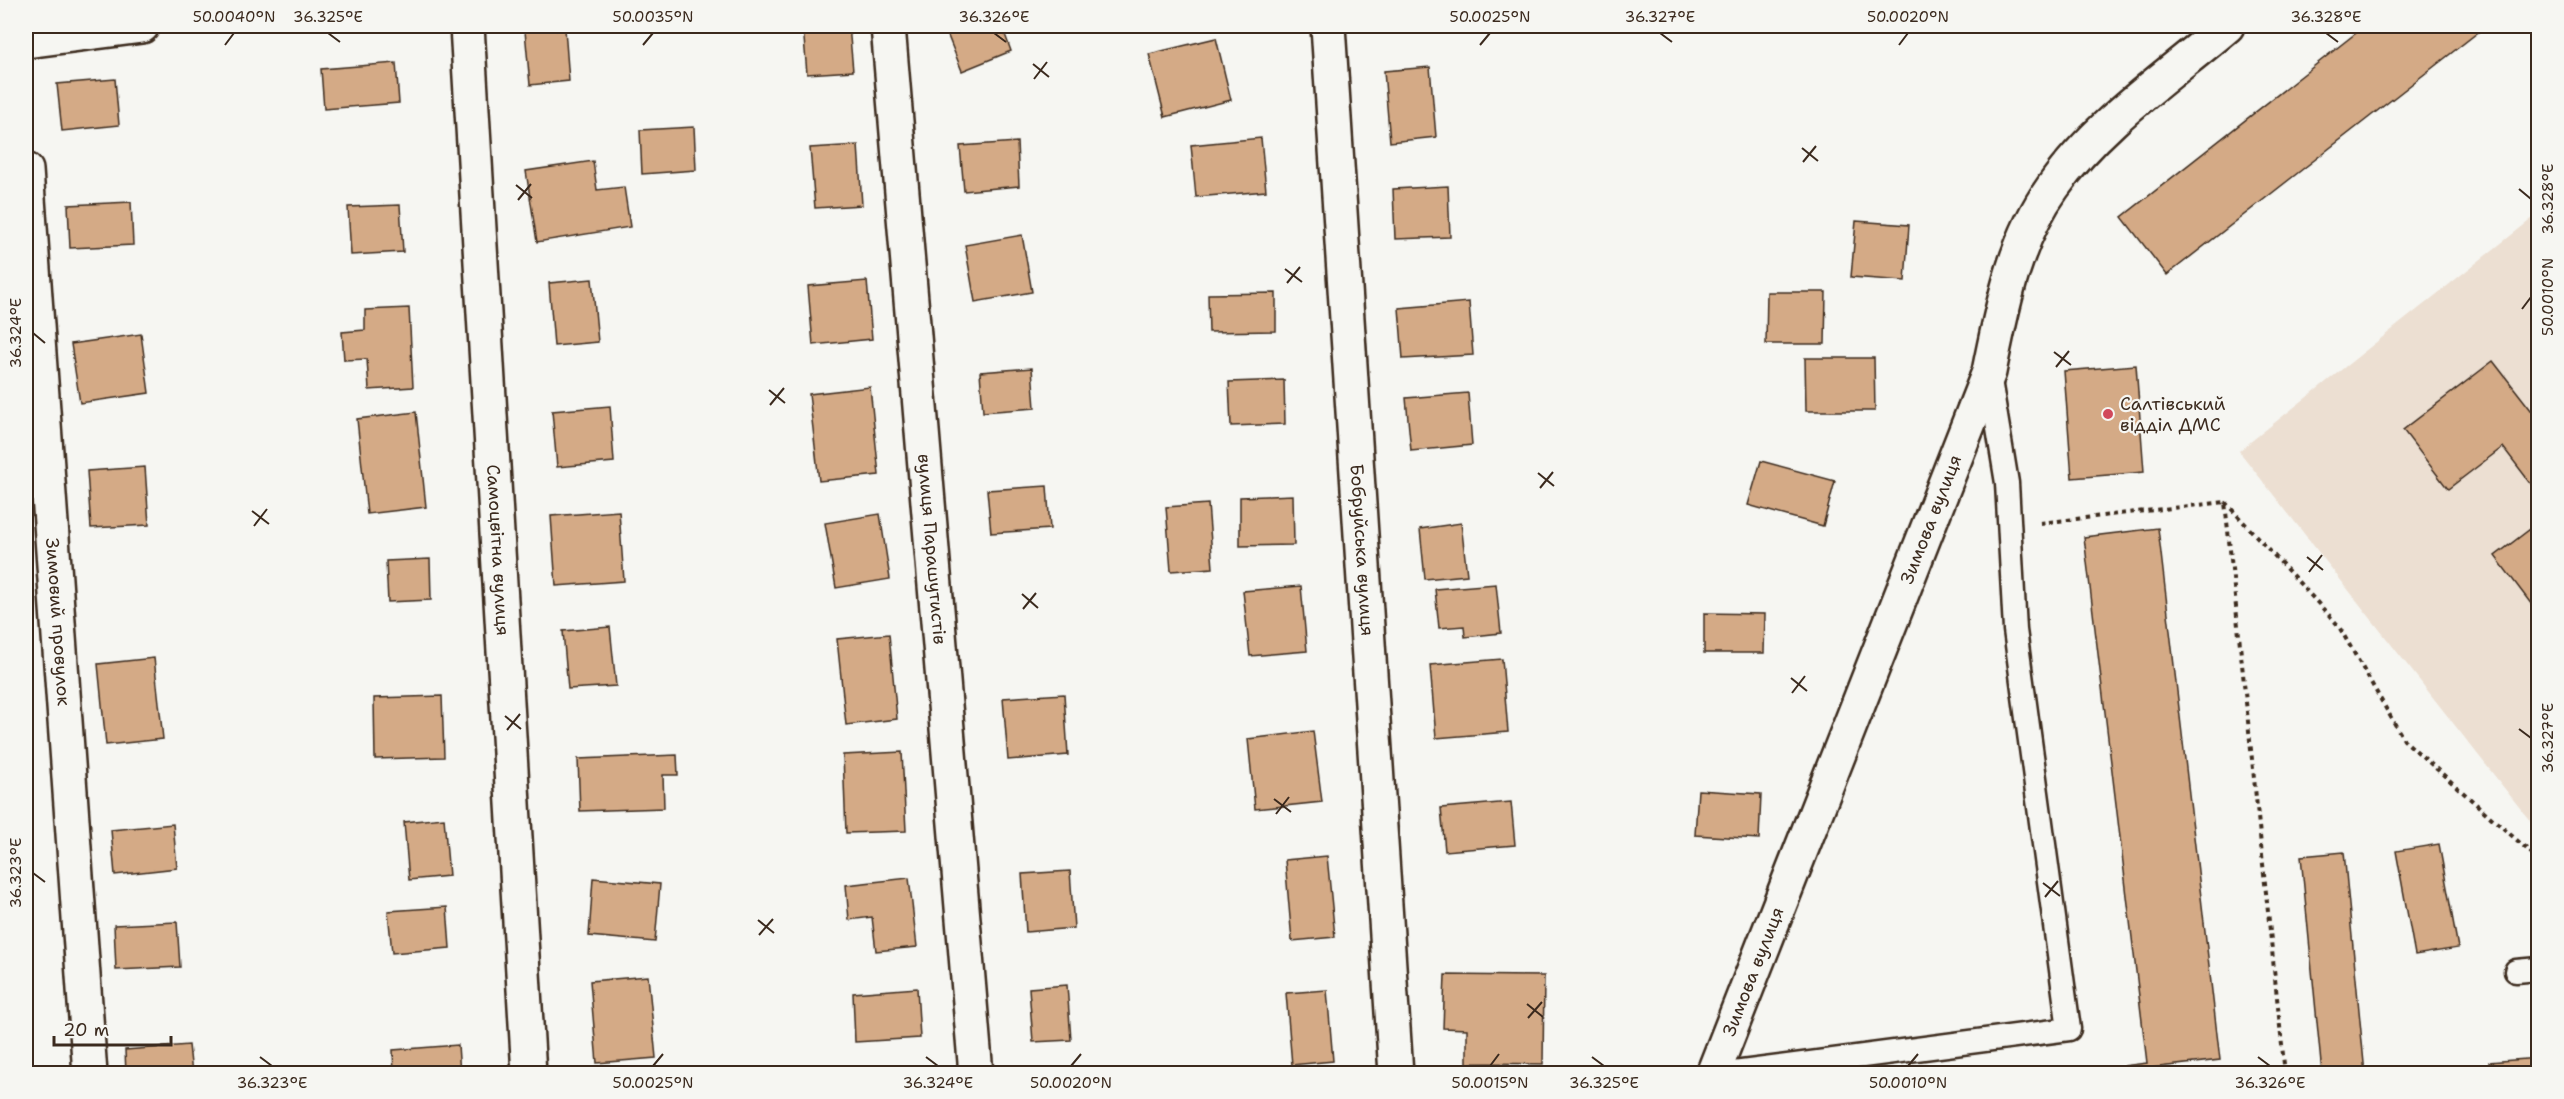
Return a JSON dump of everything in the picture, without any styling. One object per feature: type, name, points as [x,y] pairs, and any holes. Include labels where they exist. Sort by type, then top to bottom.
[{"type":"street","points":[[26,41],[142,26]]},
{"type":"street","name":"Самоцвітна вулиця","points":[[467,26],[529,1074]]},
{"type":"street","name":"вулиця Парашутистів","points":[[888,26],[976,1074]]},
{"type":"street","name":"Бобруйська вулиця","points":[[1328,26],[1396,1074]]},
{"type":"street","name":"Зимова вулиця","points":[[1713,1074],[1989,372],[2002,304],[2020,250],[2052,188],[2099,134],[2228,26]]},
{"type":"street","name":"Зимовий провулок","points":[[26,170],[90,1074]]},
{"type":"lane","points":[[1726,1074],[2069,1029],[2015,630],[2007,483],[1989,372]]},
{"type":"lane","points":[[2516,971],[2538,969]]},
{"type":"path","points":[[2010,526],[2224,502]]},
{"type":"path","points":[[2224,502],[2338,625],[2404,740],[2538,859]]},
{"type":"path","points":[[2224,502],[2285,1074]]},
{"type":"shaded area","points":[[2538,214],[2538,831],[2239,451]]},
{"type":"building","points":[[803,26],[849,26],[853,71],[807,74]]},
{"type":"building","points":[[944,26],[1002,26],[1011,51],[962,71]]},
{"type":"building","points":[[2365,26],[2486,26],[2167,275],[2122,217]]},
{"type":"building","points":[[565,29],[569,81],[530,85],[525,31]]},
{"type":"building","points":[[1216,38],[1231,100],[1165,117],[1149,54]]},
{"type":"building","points":[[396,63],[399,103],[324,109],[321,69]]},
{"type":"building","points":[[1430,67],[1436,137],[1390,142],[1384,71]]},
{"type":"building","points":[[115,79],[119,125],[62,131],[57,84]]},
{"type":"building","points":[[694,127],[696,170],[642,174],[640,130]]},
{"type":"building","points":[[1261,138],[1266,191],[1196,197],[1191,145]]},
{"type":"building","points":[[1017,142],[1019,186],[964,191],[960,146]]},
{"type":"building","points":[[858,145],[862,205],[815,208],[810,148]]},
{"type":"building","points":[[593,161],[597,190],[624,187],[630,227],[537,242],[526,171]]},
{"type":"building","points":[[1448,186],[1450,237],[1395,239],[1393,189]]},
{"type":"building","points":[[131,202],[133,245],[70,248],[68,205]]},
{"type":"building","points":[[400,205],[403,252],[351,255],[348,207]]},
{"type":"building","points":[[1856,221],[1909,225],[1905,281],[1851,277]]},
{"type":"building","points":[[1022,235],[1032,292],[975,302],[965,245]]},
{"type":"building","points":[[592,279],[598,342],[554,346],[549,283]]},
{"type":"building","points":[[867,281],[872,339],[813,345],[808,286]]},
{"type":"building","points":[[1767,292],[1826,292],[1825,344],[1766,344]]},
{"type":"building","points":[[1276,293],[1276,331],[1209,332],[1208,294]]},
{"type":"building","points":[[1469,302],[1473,355],[1403,359],[1399,308]]},
{"type":"building","points":[[409,308],[413,387],[369,390],[367,359],[344,360],[342,332],[365,330],[365,310]]},
{"type":"building","points":[[141,334],[149,393],[80,403],[71,344]]},
{"type":"building","points":[[1805,358],[1874,358],[1875,411],[1806,411]]},
{"type":"building","points":[[2493,361],[2538,419],[2538,493],[2503,447],[2448,489],[2403,430]]},
{"type":"building","points":[[2136,365],[2144,472],[2072,478],[2064,371]]},
{"type":"building","points":[[1032,368],[1035,408],[983,412],[980,372]]},
{"type":"building","points":[[1284,380],[1285,424],[1231,426],[1229,382]]},
{"type":"building","points":[[870,387],[879,475],[819,481],[809,394]]},
{"type":"building","points":[[1468,393],[1472,445],[1411,451],[1406,398]]},
{"type":"building","points":[[610,406],[614,462],[557,467],[552,411]]},
{"type":"building","points":[[416,412],[426,507],[367,514],[357,419]]},
{"type":"building","points":[[1761,461],[1835,481],[1823,526],[1748,505]]},
{"type":"building","points":[[145,467],[149,525],[91,528],[87,471]]},
{"type":"building","points":[[1047,486],[1050,529],[991,533],[987,490]]},
{"type":"building","points":[[1293,495],[1294,545],[1240,546],[1240,497]]},
{"type":"building","points":[[1208,504],[1213,568],[1171,571],[1166,507]]},
{"type":"building","points":[[619,511],[624,581],[556,586],[551,516]]},
{"type":"building","points":[[880,514],[890,579],[836,588],[825,523]]},
{"type":"building","points":[[1461,523],[1467,575],[1425,579],[1420,529]]},
{"type":"building","points":[[2538,523],[2538,613],[2495,556]]},
{"type":"building","points":[[2158,528],[2220,1060],[2151,1068],[2151,1074],[2059,1074],[2147,1063],[2084,537]]},
{"type":"building","points":[[430,559],[431,600],[388,602],[386,561]]},
{"type":"building","points":[[1496,584],[1501,633],[1465,637],[1464,626],[1439,628],[1435,589]]},
{"type":"building","points":[[1301,586],[1307,651],[1250,656],[1243,591]]},
{"type":"building","points":[[1704,613],[1765,614],[1764,653],[1704,653]]},
{"type":"building","points":[[610,627],[616,686],[568,689],[563,631]]},
{"type":"building","points":[[889,634],[897,719],[846,725],[837,639]]},
{"type":"building","points":[[154,658],[163,739],[106,745],[98,664]]},
{"type":"building","points":[[1502,659],[1508,732],[1436,738],[1430,665]]},
{"type":"building","points":[[1064,694],[1068,755],[1008,760],[1003,698]]},
{"type":"building","points":[[442,696],[444,757],[375,759],[374,698]]},
{"type":"building","points":[[1313,731],[1322,802],[1255,809],[1248,739]]},
{"type":"building","points":[[902,752],[906,831],[846,833],[843,755]]},
{"type":"building","points":[[677,755],[678,775],[663,775],[664,808],[580,811],[578,759]]},
{"type":"building","points":[[1698,790],[1761,794],[1759,839],[1695,835]]},
{"type":"building","points":[[1511,802],[1515,845],[1445,851],[1441,808]]},
{"type":"building","points":[[444,818],[449,876],[409,880],[404,822]]},
{"type":"building","points":[[173,824],[177,868],[115,875],[111,830]]},
{"type":"building","points":[[2439,844],[2458,948],[2415,955],[2396,851]]},
{"type":"building","points":[[2344,852],[2365,1074],[2322,1074],[2301,856]]},
{"type":"building","points":[[1327,856],[1335,937],[1292,941],[1285,860]]},
{"type":"building","points":[[1070,871],[1074,928],[1026,932],[1022,874]]},
{"type":"building","points":[[593,878],[660,884],[655,942],[589,936]]},
{"type":"building","points":[[909,878],[917,947],[876,951],[872,917],[849,920],[846,885]]},
{"type":"building","points":[[447,907],[450,948],[392,953],[388,911]]},
{"type":"building","points":[[177,922],[180,967],[116,970],[114,925]]},
{"type":"building","points":[[1445,975],[1544,976],[1543,1064],[1467,1063],[1467,1029],[1443,1028]]},
{"type":"building","points":[[648,976],[656,1058],[597,1063],[590,981]]},
{"type":"building","points":[[1067,985],[1071,1040],[1033,1042],[1029,988]]},
{"type":"building","points":[[917,988],[920,1038],[855,1042],[853,993]]},
{"type":"building","points":[[1327,990],[1333,1061],[1292,1065],[1286,993]]},
{"type":"building","points":[[189,1045],[192,1074],[126,1074],[125,1050]]},
{"type":"building","points":[[458,1045],[460,1074],[394,1074],[393,1050]]},
{"type":"building","points":[[2538,1058],[2538,1074],[2490,1074],[2489,1062]]},
{"type":"place","name":"Салтівський відділ ДМС","points":[[2108,414]]}]
